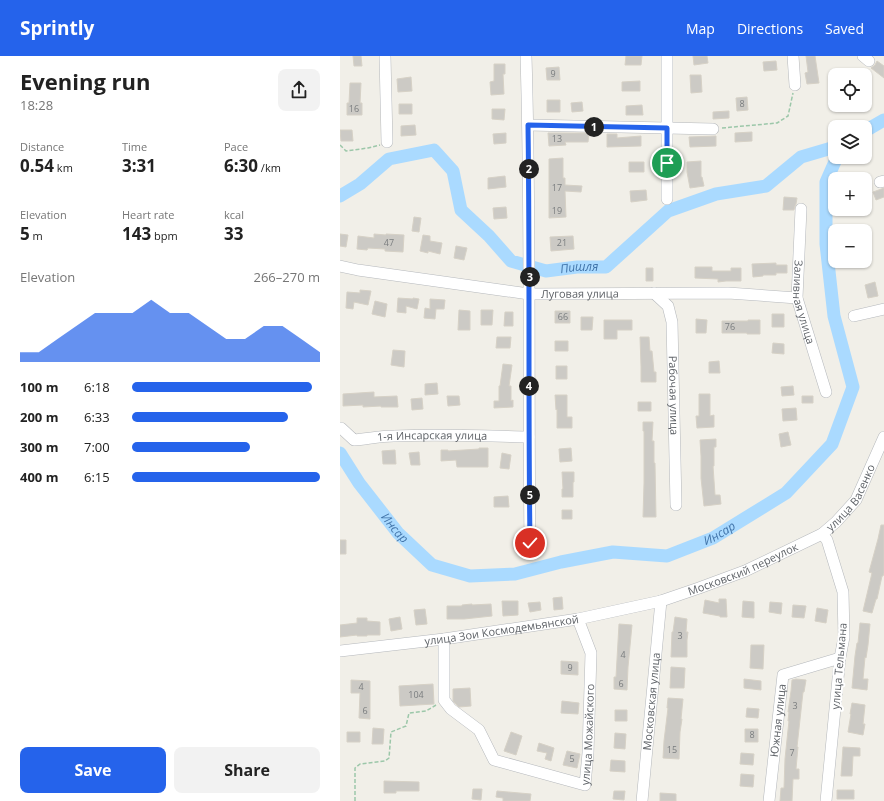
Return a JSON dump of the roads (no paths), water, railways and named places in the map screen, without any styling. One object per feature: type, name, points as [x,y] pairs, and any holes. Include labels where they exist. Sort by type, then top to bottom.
[{"type":"street","points":[[385,56],[387,142]]},
{"type":"street","points":[[526,56],[530,253],[530,543]]},
{"type":"street","points":[[667,56],[667,199]]},
{"type":"street","points":[[793,56],[794,85]]},
{"type":"street","points":[[528,125],[713,129]]},
{"type":"street","name":"Заливная улица","points":[[801,209],[797,298],[826,392]]},
{"type":"street","name":"Луговая улица","points":[[340,266],[358,270],[530,294],[728,293],[797,298]]},
{"type":"street","name":"Рабочая улица","points":[[654,293],[668,306],[672,322],[676,505]]},
{"type":"street","points":[[854,316],[884,309]]},
{"type":"street","name":"1-я Инсарская улица","points":[[341,428],[354,440],[392,436],[427,435],[529,437]]},
{"type":"street","name":"улица Васенко","points":[[822,534],[836,522],[856,500],[884,437]]},
{"type":"street","name":"Московский переулок","points":[[661,601],[744,571],[822,534]]},
{"type":"street","name":"улица Тельмана","points":[[822,534],[827,540],[843,592],[844,636],[840,658],[826,801]]},
{"type":"street","name":"улица Зои Космодемьянской","points":[[340,651],[444,639],[578,619],[661,601]]},
{"type":"street","name":"Московская улица","points":[[642,801],[661,601]]},
{"type":"street","name":"улица Можайского","points":[[444,639],[444,700],[451,709],[479,730],[494,760],[585,785],[588,753],[591,652],[578,619]]},
{"type":"street","name":"Южная улица","points":[[769,801],[783,675],[840,658]]},
{"type":"waterway","name":"Инсар","points":[[872,127],[884,120]]},
{"type":"waterway","name":"Пишля","points":[[340,196],[360,184],[389,159],[434,150],[453,171],[461,210],[489,236],[511,261],[546,271],[577,267],[606,267],[668,211],[716,194],[766,186],[801,157],[828,149]]},
{"type":"waterway","name":"Инсар","points":[[340,453],[359,483],[398,533],[432,565],[470,576],[515,574],[561,562],[613,552],[667,556],[713,538],[786,493],[832,444],[853,387],[834,316],[826,244],[826,182],[834,164]]}]
